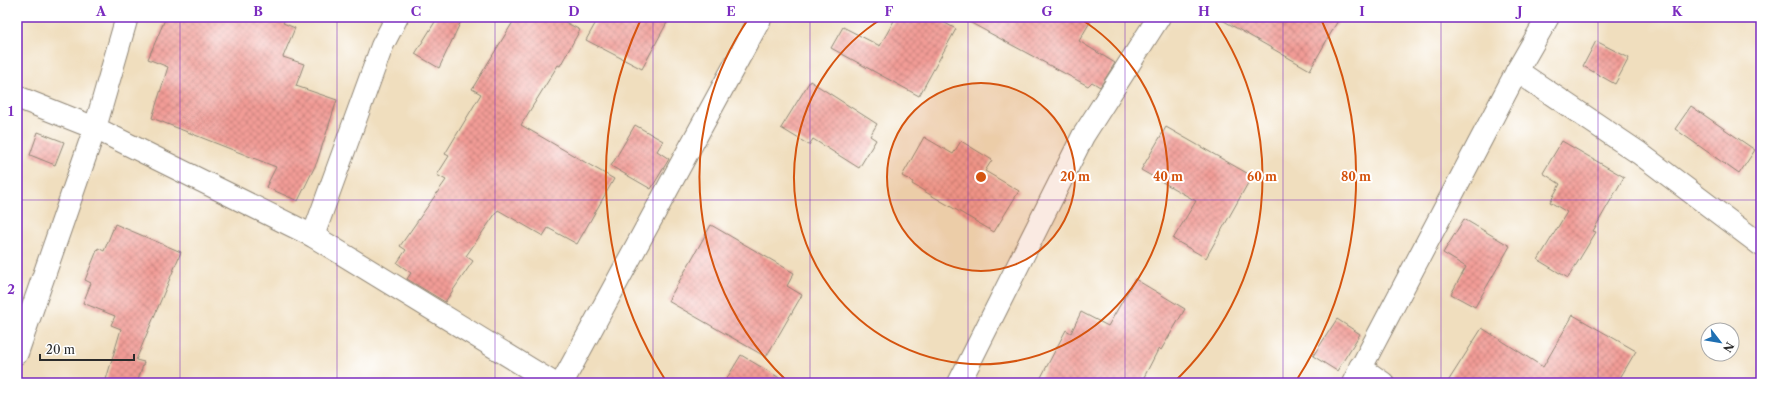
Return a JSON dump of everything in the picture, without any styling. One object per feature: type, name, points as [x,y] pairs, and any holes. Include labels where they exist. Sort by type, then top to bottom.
[{"type":"street","points":[[17,353],[95,128],[127,17]]},
{"type":"street","points":[[313,236],[382,46],[397,17]]},
{"type":"street","points":[[562,383],[761,17]]},
{"type":"street","points":[[959,383],[1084,136],[1158,17]]},
{"type":"street","points":[[1383,383],[1356,375],[1517,71],[1548,17]]},
{"type":"street","points":[[1517,71],[1639,153],[1761,245]]},
{"type":"street","points":[[17,97],[95,128],[313,236],[553,383]]},
{"type":"building","points":[[166,17],[286,17],[283,23],[295,28],[283,57],[304,64],[296,86],[337,100],[317,162],[298,201],[266,187],[276,167],[152,118],[168,67],[148,59]]},
{"type":"building","points":[[438,17],[463,17],[439,68],[415,54]]},
{"type":"building","points":[[516,17],[556,17],[580,30],[560,66],[558,65],[521,125],[614,179],[577,244],[548,228],[543,236],[498,210],[466,256],[473,261],[445,302],[407,279],[411,273],[397,263],[406,250],[400,246],[446,180],[437,175],[449,156],[445,154],[481,94],[472,89]]},
{"type":"building","points":[[599,17],[670,17],[642,69],[586,40]]},
{"type":"building","points":[[896,17],[934,17],[956,29],[919,96],[831,48],[843,27],[880,46]]},
{"type":"building","points":[[960,17],[1093,17],[1079,41],[1115,63],[1100,87],[1092,82],[1088,86]]},
{"type":"building","points":[[1217,17],[1340,17],[1310,70]]},
{"type":"building","points":[[1596,41],[1629,58],[1615,84],[1583,66]]},
{"type":"building","points":[[810,81],[877,124],[870,136],[876,140],[859,168],[813,139],[809,145],[781,128]]},
{"type":"building","points":[[1691,106],[1755,150],[1739,174],[1675,129]]},
{"type":"building","points":[[635,125],[663,141],[657,151],[669,159],[651,189],[611,166]]},
{"type":"building","points":[[1166,127],[1252,176],[1206,258],[1173,239],[1196,201],[1141,170]]},
{"type":"building","points":[[38,132],[64,142],[55,165],[30,155]]},
{"type":"building","points":[[924,137],[953,154],[961,141],[992,160],[985,171],[1019,191],[994,232],[912,184],[913,182],[902,176]]},
{"type":"building","points":[[1562,141],[1624,177],[1593,231],[1596,232],[1568,278],[1538,260],[1567,212],[1550,202],[1560,184],[1543,173]]},
{"type":"building","points":[[1464,219],[1510,246],[1475,307],[1451,294],[1466,267],[1443,253]]},
{"type":"building","points":[[115,224],[181,252],[136,360],[144,362],[137,383],[105,383],[121,329],[111,325],[115,316],[83,303],[91,283],[85,280],[98,248],[104,251]]},
{"type":"building","points":[[711,225],[794,273],[787,286],[802,295],[766,357],[668,301]]},
{"type":"building","points":[[1135,279],[1185,309],[1161,350],[1159,348],[1141,383],[1038,383],[1066,330],[1071,333],[1081,312],[1108,326]]},
{"type":"building","points":[[1573,315],[1636,351],[1617,383],[1447,383],[1482,328],[1543,367]]},
{"type":"building","points":[[1337,319],[1360,334],[1337,371],[1313,356]]},
{"type":"building","points":[[741,355],[788,383],[724,383]]}]
